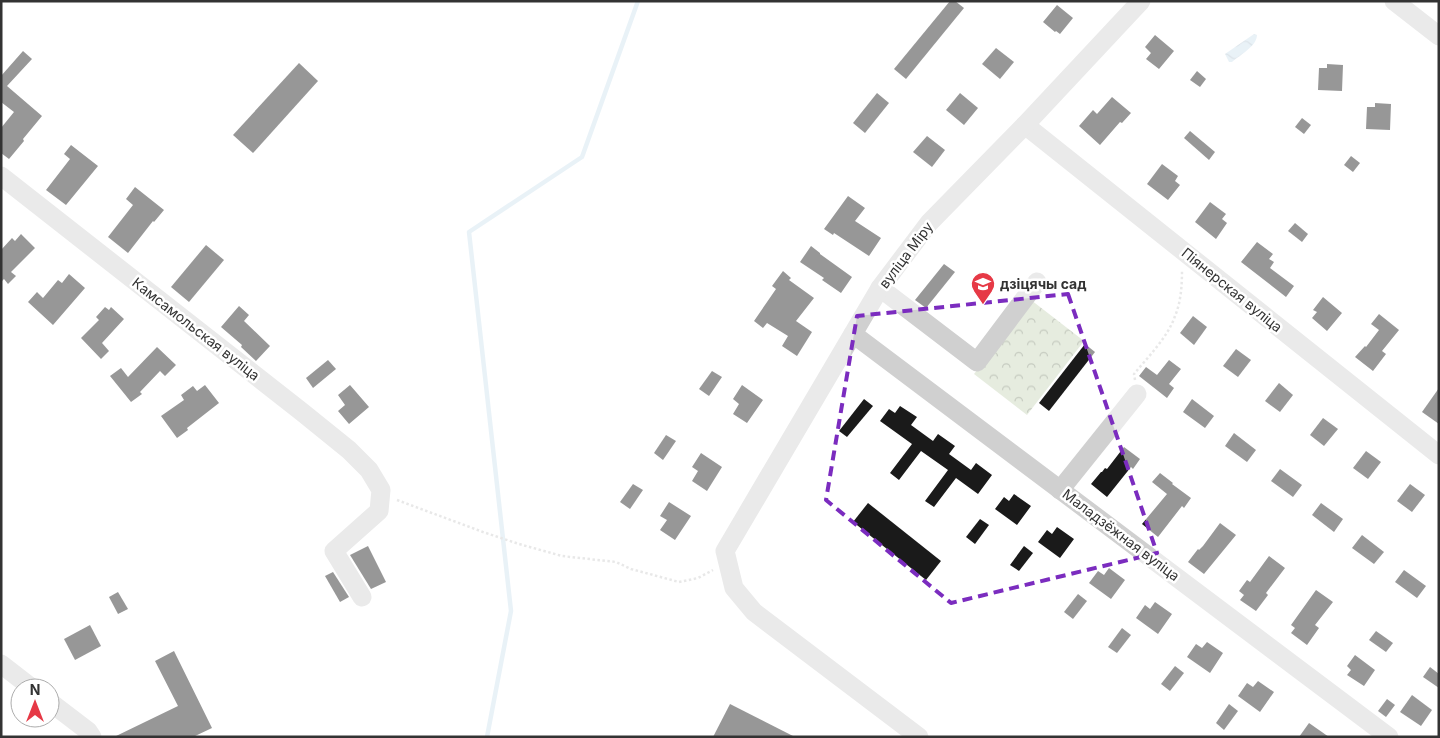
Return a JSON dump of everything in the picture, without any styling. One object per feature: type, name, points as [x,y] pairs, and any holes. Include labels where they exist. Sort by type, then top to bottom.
[{"type":"street","name":"вуліца Міру","points":[[726,557],[880,288],[929,223],[1026,124],[1141,1]]},
{"type":"street","points":[[1394,1],[1439,36]]},
{"type":"street","name":"Піянерская вуліца","points":[[1026,124],[1439,455]]},
{"type":"street","name":"Камсамольская вуліца","points":[[1,176],[349,450],[369,470],[381,490]]},
{"type":"street","points":[[880,288],[977,362],[1038,282]]},
{"type":"street","name":"Маладзёжная вуліца","points":[[853,334],[1389,737]]},
{"type":"street","points":[[1060,490],[1137,394]]},
{"type":"street","points":[[362,597],[334,551],[379,511],[381,490]]},
{"type":"street","points":[[726,557],[734,588],[754,612],[919,737]]},
{"type":"street","points":[[1,664],[19,678]]},
{"type":"street","points":[[60,710],[88,731],[92,737]]},
{"type":"path","points":[[1137,394],[1134,374],[1168,332],[1175,317],[1182,284],[1180,248]]},
{"type":"path","points":[[381,490],[394,499],[513,542],[562,556],[616,562],[631,569],[679,582],[698,578],[726,557]]},
{"type":"highlighted area","points":[[1068,294],[1157,553],[951,603],[826,500],[857,316]]},
{"type":"green space","points":[[1031,300],[1084,341],[1027,415],[974,374]]},
{"type":"water","points":[[1254,34],[1257,35],[1251,47],[1232,62],[1229,62],[1225,54]]},
{"type":"building","points":[[950,1],[955,1],[964,8],[906,79],[894,69]]},
{"type":"building","points":[[1057,5],[1073,18],[1060,34],[1043,22]]},
{"type":"building","points":[[1155,35],[1174,51],[1159,69],[1146,59],[1151,53],[1145,47]]},
{"type":"building","points":[[996,48],[1014,62],[1000,79],[982,64]]},
{"type":"building","points":[[23,51],[32,59],[7,86],[42,116],[9,159],[1,153],[1,128],[14,112],[1,102],[1,76]]},
{"type":"building","points":[[299,63],[318,81],[253,153],[233,135]]},
{"type":"building","points":[[1327,64],[1343,65],[1342,91],[1318,90],[1319,68],[1327,68]]},
{"type":"building","points":[[1197,71],[1206,79],[1200,87],[1190,80]]},
{"type":"building","points":[[877,93],[889,103],[865,133],[853,123]]},
{"type":"building","points":[[960,93],[978,108],[964,125],[946,110]]},
{"type":"building","points":[[1112,97],[1131,113],[1122,123],[1120,122],[1100,145],[1079,126],[1093,110],[1097,114]]},
{"type":"building","points":[[1375,103],[1391,104],[1390,130],[1366,129],[1367,107],[1375,107]]},
{"type":"building","points":[[1302,118],[1311,125],[1304,134],[1295,127]]},
{"type":"building","points":[[1190,131],[1215,152],[1209,160],[1184,138]]},
{"type":"building","points":[[927,136],[945,150],[932,167],[913,152]]},
{"type":"building","points":[[71,145],[98,166],[66,205],[46,190],[70,159],[64,154]]},
{"type":"building","points":[[1351,156],[1360,163],[1353,172],[1344,165]]},
{"type":"building","points":[[1162,164],[1178,176],[1175,181],[1180,185],[1168,200],[1147,184]]},
{"type":"building","points":[[135,187],[164,210],[128,253],[108,237],[133,205],[126,199]]},
{"type":"building","points":[[848,196],[865,208],[855,221],[881,238],[869,256],[834,233],[833,235],[824,229]]},
{"type":"building","points":[[1210,202],[1226,214],[1222,219],[1227,223],[1216,239],[1195,222]]},
{"type":"building","points":[[1295,223],[1308,234],[1302,242],[1288,231]]},
{"type":"building","points":[[21,234],[35,248],[11,272],[16,276],[8,284],[4,279],[1,282],[1,250],[12,238],[15,241]]},
{"type":"building","points":[[1257,242],[1273,254],[1269,259],[1274,262],[1270,268],[1294,286],[1286,297],[1241,262]]},
{"type":"building","points":[[206,245],[224,260],[189,302],[171,287]]},
{"type":"building","points":[[811,246],[852,277],[841,293],[822,280],[824,278],[800,262]]},
{"type":"building","points":[[944,264],[955,272],[926,308],[915,300]]},
{"type":"building","points":[[783,271],[791,278],[789,280],[814,298],[796,321],[812,332],[797,356],[782,346],[788,336],[767,323],[763,328],[754,321],[776,289],[772,286]]},
{"type":"building","points":[[69,274],[85,288],[53,325],[28,302],[37,292],[43,298],[58,280],[62,283]]},
{"type":"building","points":[[1323,297],[1342,313],[1327,331],[1312,318],[1317,312],[1313,310]]},
{"type":"building","points":[[239,306],[249,315],[244,321],[270,346],[256,361],[241,347],[242,345],[221,327]]},
{"type":"building","points":[[105,307],[109,310],[111,307],[124,319],[102,343],[109,351],[101,359],[81,338],[99,320],[96,317]]},
{"type":"building","points":[[1379,314],[1399,330],[1382,351],[1386,354],[1373,371],[1355,357],[1366,347],[1379,330],[1371,324]]},
{"type":"building","points":[[1193,316],[1207,327],[1194,345],[1180,333]]},
{"type":"building","points":[[1085,344],[1095,352],[1049,411],[1039,403]]},
{"type":"building","points":[[157,347],[176,365],[165,376],[160,371],[140,392],[142,394],[131,402],[110,376],[121,368],[128,377]]},
{"type":"building","points":[[1236,349],[1251,360],[1238,377],[1223,366]]},
{"type":"building","points":[[328,360],[336,369],[313,388],[306,378]]},
{"type":"building","points":[[1169,360],[1181,369],[1169,384],[1174,388],[1167,398],[1139,376],[1146,367],[1157,375]]},
{"type":"building","points":[[712,371],[722,377],[709,396],[699,389]]},
{"type":"building","points":[[1279,383],[1293,395],[1280,412],[1265,401]]},
{"type":"building","points":[[205,385],[219,403],[177,438],[161,416],[184,400],[181,395],[193,386],[197,391]]},
{"type":"building","points":[[350,385],[369,407],[349,424],[338,411],[345,405],[338,395]]},
{"type":"building","points":[[742,385],[763,400],[747,423],[733,414],[739,404],[733,399]]},
{"type":"building","points":[[1439,388],[1439,424],[1422,412]]},
{"type":"building","points":[[864,399],[873,406],[847,437],[839,431]]},
{"type":"building","points":[[1192,399],[1214,416],[1205,428],[1183,412]]},
{"type":"building","points":[[900,406],[917,417],[911,425],[933,441],[938,434],[955,446],[949,454],[971,470],[976,463],[992,475],[978,494],[956,478],[934,507],[925,501],[948,470],[921,451],[899,480],[890,473],[912,444],[880,421],[889,409],[895,413]]},
{"type":"building","points":[[1323,418],[1338,429],[1324,446],[1310,435]]},
{"type":"building","points":[[1234,433],[1256,450],[1247,462],[1225,446]]},
{"type":"building","points":[[666,435],[676,441],[663,460],[654,453]]},
{"type":"building","points":[[1124,447],[1140,459],[1133,469],[1131,467],[1107,497],[1091,484],[1105,468],[1107,469]]},
{"type":"building","points":[[1366,451],[1381,462],[1368,479],[1353,468]]},
{"type":"building","points":[[701,453],[722,467],[707,491],[692,481],[698,471],[692,467]]},
{"type":"building","points":[[1280,469],[1302,485],[1293,497],[1271,481]]},
{"type":"building","points":[[1160,473],[1191,498],[1184,508],[1182,506],[1158,537],[1142,524],[1167,494],[1152,482]]},
{"type":"building","points":[[633,484],[643,490],[630,509],[620,502]]},
{"type":"building","points":[[1410,484],[1425,495],[1412,512],[1397,501]]},
{"type":"building","points":[[1014,494],[1031,506],[1017,525],[995,509],[1004,497],[1009,501]]},
{"type":"building","points":[[669,502],[691,516],[675,540],[660,530],[667,520],[660,516]]},
{"type":"building","points":[[868,503],[941,561],[926,580],[853,522]]},
{"type":"building","points":[[1321,503],[1343,519],[1334,532],[1312,515]]},
{"type":"building","points":[[980,519],[989,525],[975,544],[966,537]]},
{"type":"building","points":[[1220,523],[1236,535],[1204,574],[1188,562]]},
{"type":"building","points":[[1057,527],[1074,539],[1060,558],[1038,542],[1047,530],[1052,534]]},
{"type":"building","points":[[1362,535],[1384,552],[1374,564],[1352,548]]},
{"type":"building","points":[[368,546],[386,582],[371,589],[350,555]]},
{"type":"building","points":[[1024,546],[1033,553],[1019,571],[1010,565]]},
{"type":"building","points":[[1269,556],[1285,568],[1266,593],[1268,595],[1256,611],[1240,600],[1244,595],[1239,591],[1247,580],[1250,582]]},
{"type":"building","points":[[1109,568],[1125,580],[1111,599],[1089,583],[1098,571],[1104,575]]},
{"type":"building","points":[[1404,570],[1426,586],[1417,598],[1395,582]]},
{"type":"building","points":[[333,572],[349,597],[340,602],[325,576]]},
{"type":"building","points":[[1316,590],[1333,602],[1315,625],[1319,628],[1307,645],[1291,633],[1295,628],[1291,625]]},
{"type":"building","points":[[118,592],[128,609],[118,614],[109,597]]},
{"type":"building","points":[[1078,594],[1087,601],[1073,619],[1064,612]]},
{"type":"building","points":[[1155,602],[1172,614],[1158,634],[1136,618],[1145,605],[1150,609]]},
{"type":"building","points":[[90,625],[101,646],[75,660],[64,639]]},
{"type":"building","points":[[1122,628],[1131,635],[1117,653],[1108,647]]},
{"type":"building","points":[[1376,631],[1393,643],[1386,652],[1369,640]]},
{"type":"building","points":[[1207,642],[1223,653],[1210,673],[1187,657],[1196,644],[1202,648]]},
{"type":"building","points":[[174,651],[212,728],[193,737],[114,737],[178,706],[155,661]]},
{"type":"building","points":[[1355,655],[1375,670],[1364,686],[1347,675],[1351,670],[1347,666]]},
{"type":"building","points":[[1175,666],[1184,673],[1170,691],[1161,684]]},
{"type":"building","points":[[1430,667],[1439,674],[1439,688],[1423,677]]},
{"type":"building","points":[[1258,681],[1274,692],[1260,712],[1238,696],[1247,683],[1253,687]]},
{"type":"building","points":[[1412,695],[1432,710],[1421,726],[1400,712]]},
{"type":"building","points":[[1387,699],[1395,705],[1386,717],[1378,711]]},
{"type":"building","points":[[730,704],[795,737],[713,737]]},
{"type":"building","points":[[1229,704],[1238,711],[1224,730],[1216,723]]},
{"type":"building","points":[[1309,723],[1329,737],[1299,737]]},
{"type":"waterway","points":[[487,737],[511,611],[469,232],[582,157],[638,1]]},
{"type":"place","name":"дзіцячы сад","points":[[983,305]]}]
